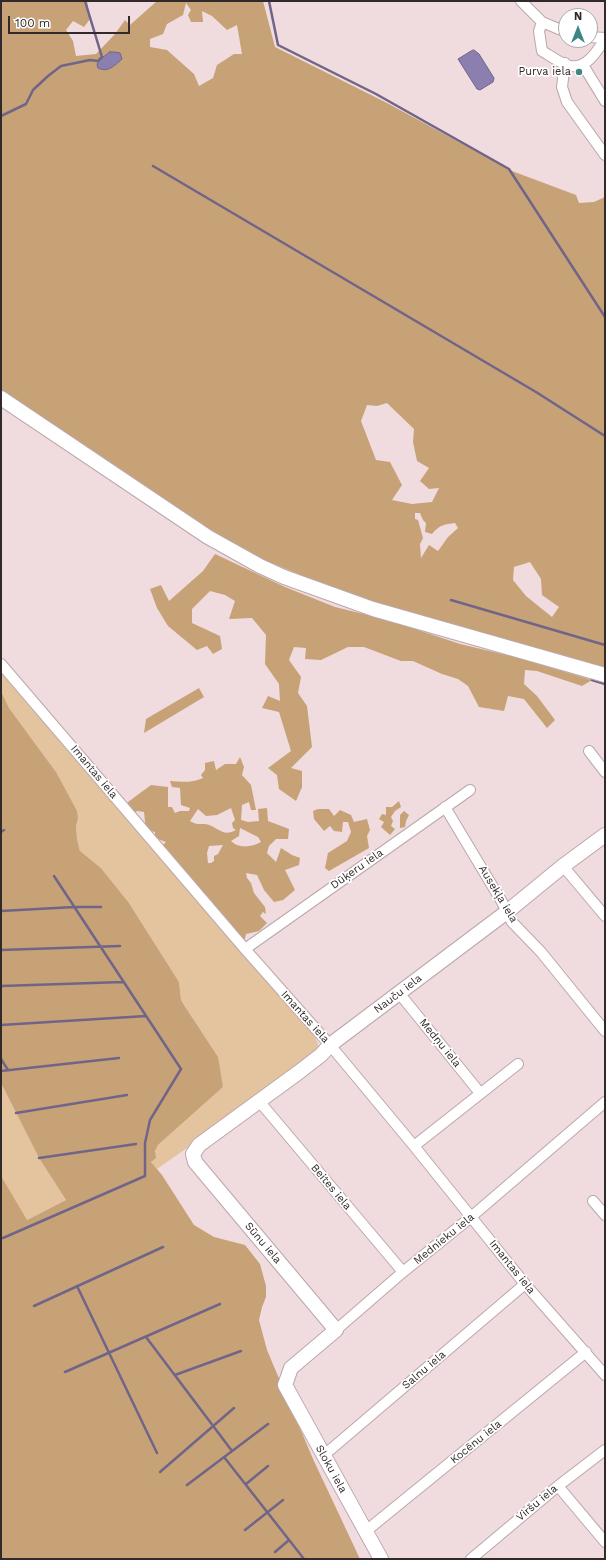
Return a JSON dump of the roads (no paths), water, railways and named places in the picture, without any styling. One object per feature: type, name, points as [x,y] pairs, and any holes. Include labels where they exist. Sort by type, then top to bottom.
[{"type":"street","points":[[521,1],[542,22],[558,29]]},
{"type":"street","points":[[542,22],[538,32],[542,51],[570,66],[583,65],[594,55],[605,39]]},
{"type":"street","points":[[565,64],[562,87],[567,102],[605,155]]},
{"type":"street","points":[[583,65],[605,101]]},
{"type":"street","points":[[1,398],[208,537],[260,566],[284,577],[373,609],[605,675]]},
{"type":"street","name":"Imantas iela","points":[[1,664],[245,949],[330,1045],[414,1146],[525,1284],[605,1375]]},
{"type":"street","points":[[589,751],[605,772]]},
{"type":"street","name":"Dūķeru iela","points":[[245,949],[470,790]]},
{"type":"street","name":"Ausekļa iela","points":[[445,807],[508,911],[512,922],[541,952],[605,1031]]},
{"type":"street","name":"Nauču iela","points":[[193,1154],[199,1144],[321,1055],[330,1045],[508,911],[563,866],[605,835]]},
{"type":"street","points":[[563,866],[605,916]]},
{"type":"street","name":"Medņu iela","points":[[399,993],[480,1093]]},
{"type":"street","points":[[414,1146],[518,1064]]},
{"type":"street","name":"Beites iela","points":[[259,1101],[403,1272]]},
{"type":"street","name":"Mednieku iela","points":[[287,1378],[291,1368],[605,1102]]},
{"type":"street","name":"Sūnu iela","points":[[193,1154],[195,1162],[336,1330]]},
{"type":"street","points":[[592,1201],[605,1215]]},
{"type":"street","name":"Salnu iela","points":[[323,1456],[525,1284]]},
{"type":"street","name":"Kocēnu iela","points":[[366,1531],[586,1352]]},
{"type":"street","name":"Sloku iela","points":[[287,1378],[285,1385],[381,1559]]},
{"type":"street","name":"Viršu iela","points":[[471,1559],[558,1486],[605,1450]]},
{"type":"street","points":[[558,1486],[605,1542]]},
{"type":"waterway","points":[[1,116],[26,104],[33,90],[61,66],[90,60],[98,61],[102,57],[85,1]]},
{"type":"waterway","points":[[269,1],[278,45],[376,94],[509,169],[605,317]]},
{"type":"waterway","points":[[153,166],[536,392],[605,436]]},
{"type":"waterway","points":[[451,600],[605,645]]},
{"type":"waterway","points":[[592,680],[605,684]]},
{"type":"waterway","points":[[3,1238],[145,1176],[145,1143],[150,1120],[181,1069],[54,876]]},
{"type":"waterway","points":[[1,911],[101,907]]},
{"type":"waterway","points":[[1,950],[120,946]]},
{"type":"waterway","points":[[1,986],[123,982]]},
{"type":"waterway","points":[[1,1025],[146,1016]]},
{"type":"waterway","points":[[1,1071],[119,1058]]},
{"type":"waterway","points":[[1,1059],[8,1070]]},
{"type":"waterway","points":[[16,1113],[127,1095]]},
{"type":"waterway","points":[[39,1158],[136,1144]]},
{"type":"waterway","points":[[34,1306],[163,1247]]},
{"type":"waterway","points":[[77,1286],[157,1453]]},
{"type":"waterway","points":[[65,1372],[220,1304]]},
{"type":"waterway","points":[[146,1337],[232,1451]]},
{"type":"waterway","points":[[175,1375],[241,1351]]},
{"type":"waterway","points":[[160,1472],[234,1408]]},
{"type":"waterway","points":[[187,1485],[268,1424]]},
{"type":"waterway","points":[[224,1457],[304,1559]]},
{"type":"waterway","points":[[246,1484],[268,1466]]},
{"type":"waterway","points":[[245,1530],[283,1500]]},
{"type":"waterway","points":[[275,1552],[289,1540]]},
{"type":"place","name":"Purva iela","points":[[579,72]]}]
